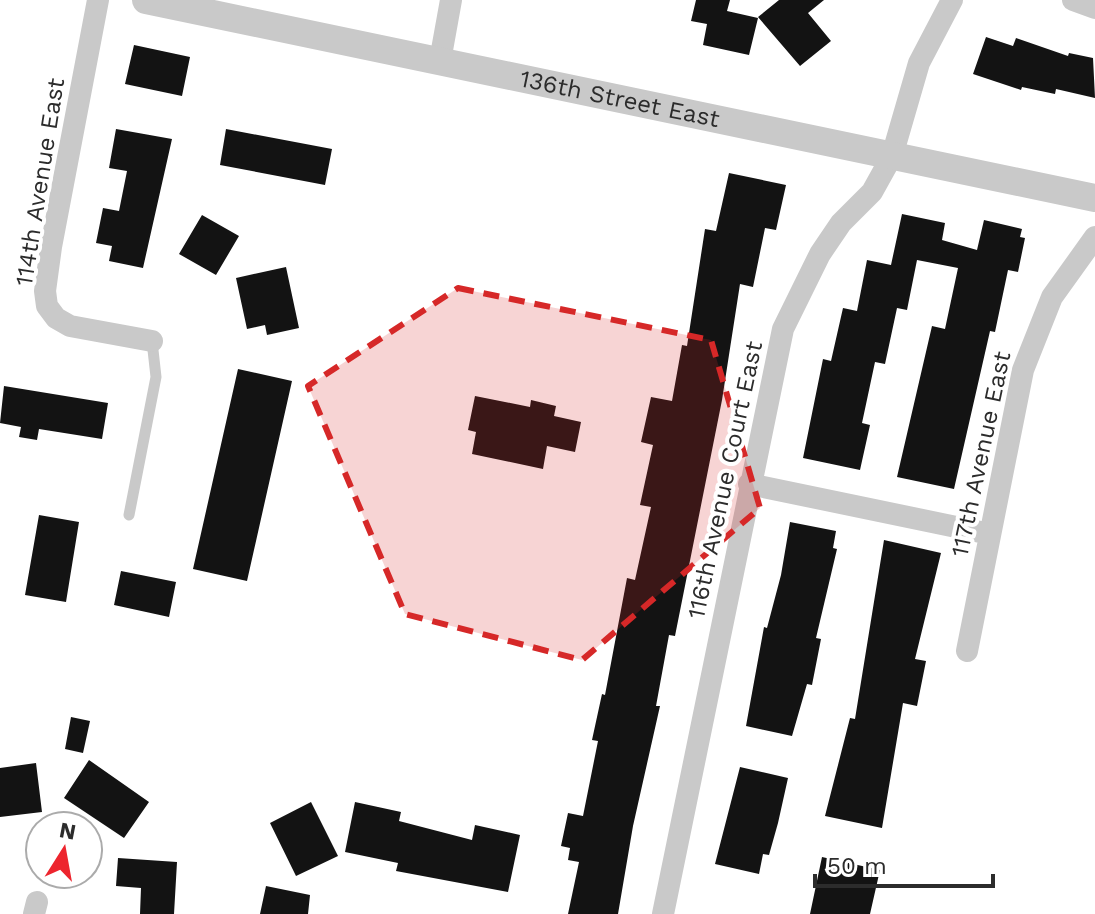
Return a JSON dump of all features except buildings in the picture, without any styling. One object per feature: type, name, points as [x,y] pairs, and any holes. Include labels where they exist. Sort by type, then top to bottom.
[{"type":"street","name":"114th Avenue East","points":[[98,0],[51,247],[47,306],[56,318],[70,326],[152,341]]},
{"type":"street","name":"136th Street East","points":[[146,0],[1095,198]]},
{"type":"street","points":[[440,61],[451,0]]},
{"type":"street","name":"116th Avenue Court East","points":[[663,914],[783,329],[820,254],[841,223],[872,192],[892,156],[919,63],[952,0]]},
{"type":"street","points":[[1073,0],[1095,8]]},
{"type":"street","name":"117th Avenue East","points":[[967,651],[1023,370],[1035,332],[1052,297],[1095,237]]},
{"type":"street","points":[[749,484],[990,534]]},
{"type":"lane","points":[[129,515],[156,377],[152,341]]},
{"type":"highlighted area","points":[[458,288],[711,340],[760,508],[582,660],[405,614],[308,386]]}]
